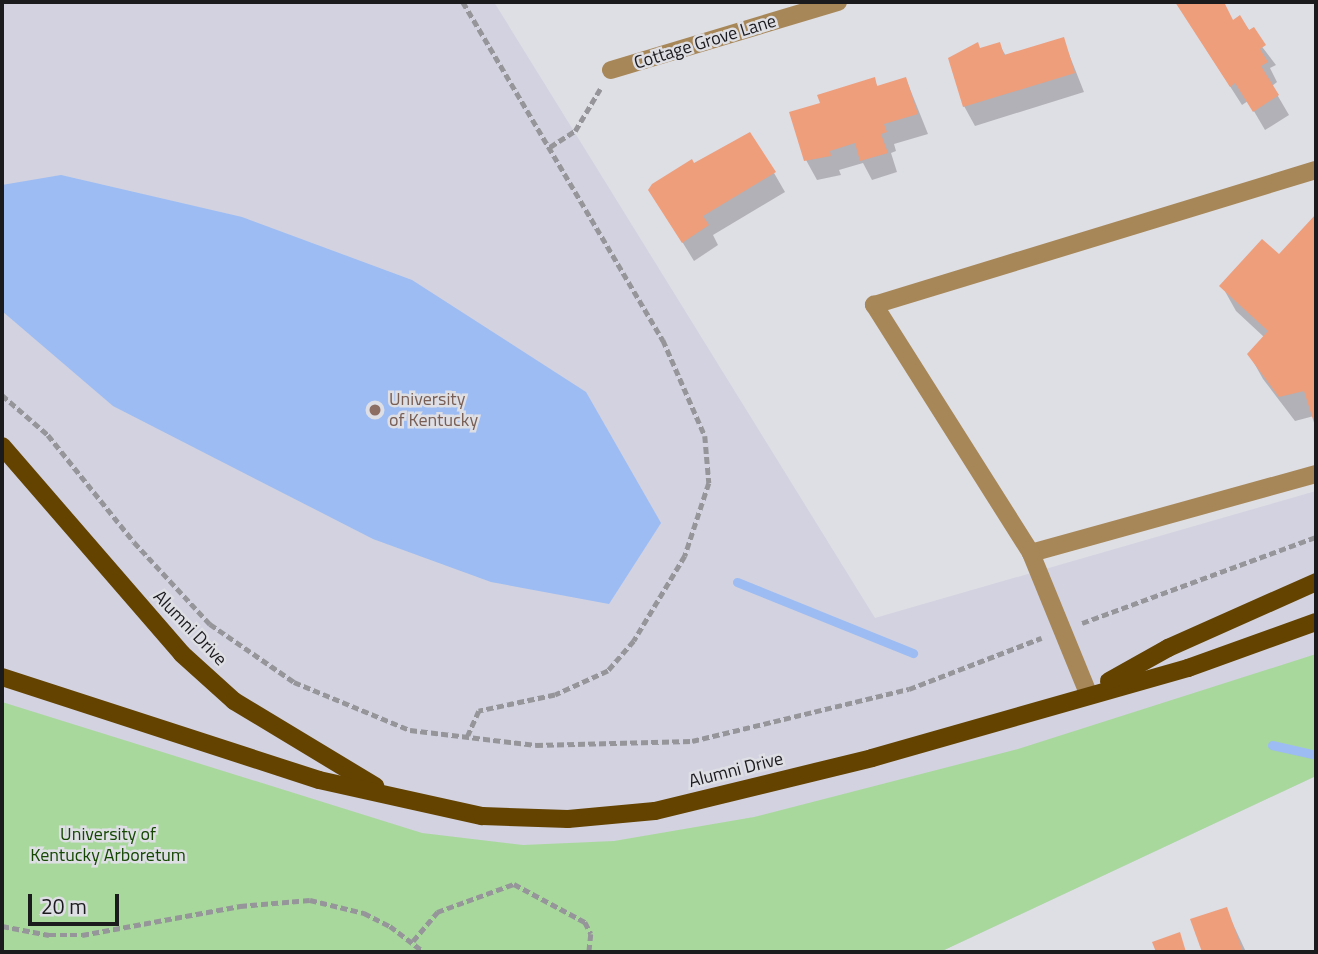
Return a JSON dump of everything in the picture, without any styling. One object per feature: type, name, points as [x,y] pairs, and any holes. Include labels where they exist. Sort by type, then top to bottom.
[{"type":"main road","name":"Alumni Drive","points":[[2,446],[134,601],[216,686],[234,701],[387,794]]},
{"type":"main road","name":"Alumni Drive","points":[[1088,693],[1168,648],[1316,582]]},
{"type":"main road","name":"Alumni Drive","points":[[2,677],[319,780],[482,816],[568,819],[655,811],[872,758],[1088,693],[1188,668],[1316,622]]},
{"type":"street","name":"Cottage Grove Lane","points":[[611,70],[838,2]]},
{"type":"street","points":[[1088,693],[1059,631],[1031,553],[874,305],[1316,170]]},
{"type":"street","points":[[1031,553],[1316,474]]},
{"type":"path","points":[[463,2],[663,340],[705,436],[709,483],[685,556],[634,641],[608,671],[555,695],[479,711],[468,736]]},
{"type":"path","points":[[550,147],[575,131],[611,70]]},
{"type":"path","points":[[2,395],[48,435],[134,542],[210,624],[294,682],[410,730],[536,745],[692,741],[909,689],[1316,537]]},
{"type":"path","points":[[413,941],[437,912],[514,884],[585,922],[591,934],[589,952]]},
{"type":"path","points":[[2,926],[49,935],[82,935],[240,906],[310,900],[364,913],[413,941],[424,952]]},
{"type":"shaded area","name":"University of Kentucky","points":[[2,2],[494,2],[875,618],[1316,491],[1316,776],[940,952],[2,952]]},
{"type":"green space","name":"University of Kentucky Arboretum","points":[[1316,654],[1316,776],[940,952],[2,952],[2,702],[422,833],[523,845],[614,841],[754,817],[1018,749]]},
{"type":"water","points":[[61,175],[242,217],[412,280],[586,392],[661,523],[609,604],[491,582],[373,539],[113,406],[2,311],[2,185]]},
{"type":"building","points":[[1175,2],[1224,2],[1233,20],[1240,15],[1249,30],[1254,27],[1266,45],[1260,49],[1268,62],[1261,66],[1279,95],[1253,112],[1235,83],[1230,87]]},
{"type":"building","points":[[1064,37],[1075,73],[963,107],[948,58],[978,42],[980,48],[1000,42],[1004,55]]},
{"type":"building","points":[[875,77],[877,86],[906,77],[918,114],[884,124],[887,132],[881,134],[888,153],[860,161],[855,143],[830,151],[831,156],[804,161],[789,112],[820,103],[817,95]]},
{"type":"building","points":[[750,132],[776,172],[703,216],[709,225],[682,243],[648,190],[652,184],[692,159],[694,163]]},
{"type":"building","points":[[1316,214],[1316,429],[1304,391],[1279,397],[1247,354],[1268,331],[1219,286],[1262,239],[1279,254]]},
{"type":"building","points":[[1227,907],[1243,952],[1202,952],[1190,919]]},
{"type":"building","points":[[1180,932],[1186,952],[1156,952],[1152,942]]},
{"type":"waterway","points":[[737,582],[913,653]]},
{"type":"waterway","points":[[1272,745],[1316,755]]},
{"type":"place","name":"University of Kentucky","points":[[375,410]]}]
